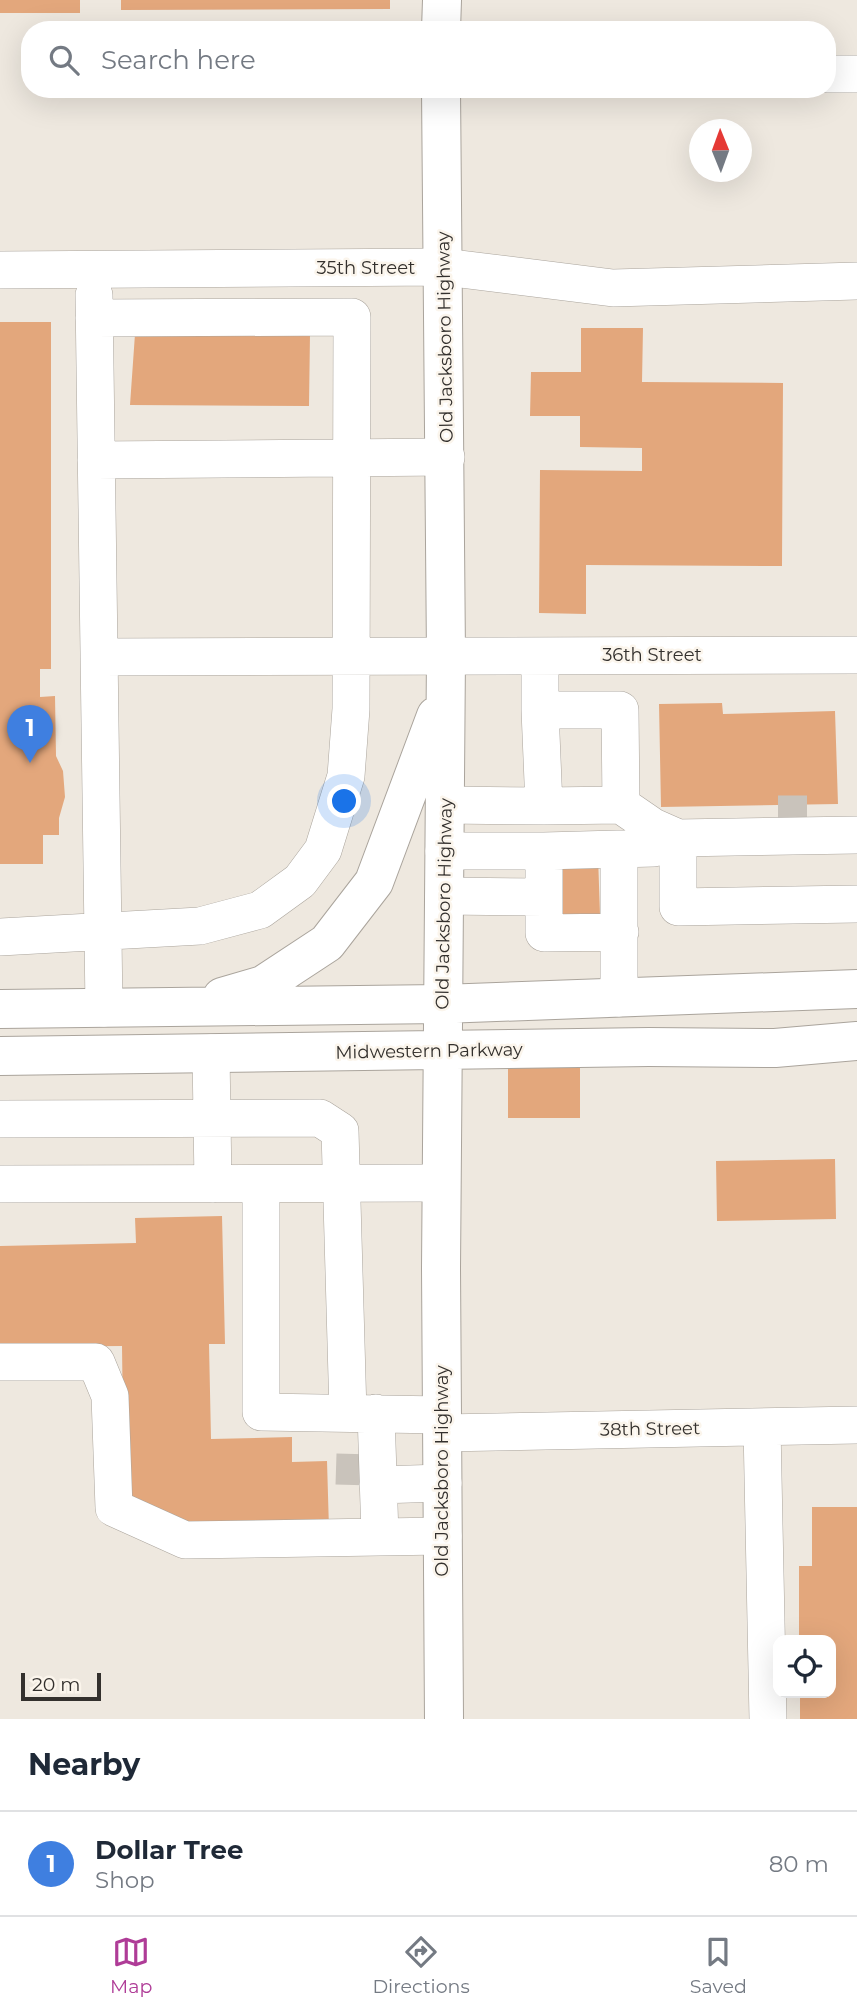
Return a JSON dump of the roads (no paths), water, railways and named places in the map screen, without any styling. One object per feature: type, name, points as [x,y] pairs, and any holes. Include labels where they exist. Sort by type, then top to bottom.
[{"type":"main road","points":[[441,21],[442,0]]},
{"type":"main road","name":"Old Jacksboro Highway","points":[[441,98],[446,457],[441,1183],[444,1719]]},
{"type":"main road","points":[[189,1007],[263,985],[327,943],[374,883],[446,672]]},
{"type":"main road","points":[[0,1009],[442,1004],[857,989]]},
{"type":"main road","name":"Midwestern Parkway","points":[[0,1056],[649,1047],[775,1048],[857,1041]]},
{"type":"street","points":[[836,74],[857,74]]},
{"type":"street","name":"35th Street","points":[[0,270],[444,268],[613,288],[857,281]]},
{"type":"street","points":[[93,269],[104,1008]]},
{"type":"street","points":[[0,937],[200,926],[260,910],[300,881],[323,850],[346,776],[352,657],[352,317],[94,318]]},
{"type":"street","points":[[96,460],[446,457]]},
{"type":"street","points":[[540,656],[544,806]]},
{"type":"street","name":"36th Street","points":[[99,657],[352,657],[446,672],[540,656],[857,656]]},
{"type":"street","points":[[540,710],[620,710],[621,805]]},
{"type":"street","points":[[445,805],[621,805],[653,827],[678,838]]},
{"type":"street","points":[[740,836],[793,814],[852,835]]},
{"type":"street","points":[[444,851],[654,848],[678,838],[852,835]]},
{"type":"street","points":[[678,838],[678,907],[857,904]]},
{"type":"street","points":[[619,849],[619,998]]},
{"type":"street","points":[[544,850],[544,933],[620,932]]},
{"type":"street","points":[[444,896],[544,897]]},
{"type":"street","points":[[211,1053],[213,1184]]},
{"type":"street","points":[[0,1119],[320,1118],[340,1131],[368,1466],[443,1536]]},
{"type":"street","points":[[0,1184],[441,1183]]},
{"type":"street","points":[[261,1184],[261,1412],[368,1466],[443,1483]]},
{"type":"street","points":[[0,1362],[96,1362],[110,1396],[114,1508],[185,1540],[368,1466]]},
{"type":"street","name":"38th Street","points":[[368,1466],[442,1424],[762,1427],[857,1425]]},
{"type":"street","points":[[762,1427],[768,1719]]},
{"type":"tunnel","points":[[778,814],[807,814]]},
{"type":"tunnel","points":[[354,1485],[355,1454]]},
{"type":"place","name":"Dollar Tree","points":[[30,763]]}]
